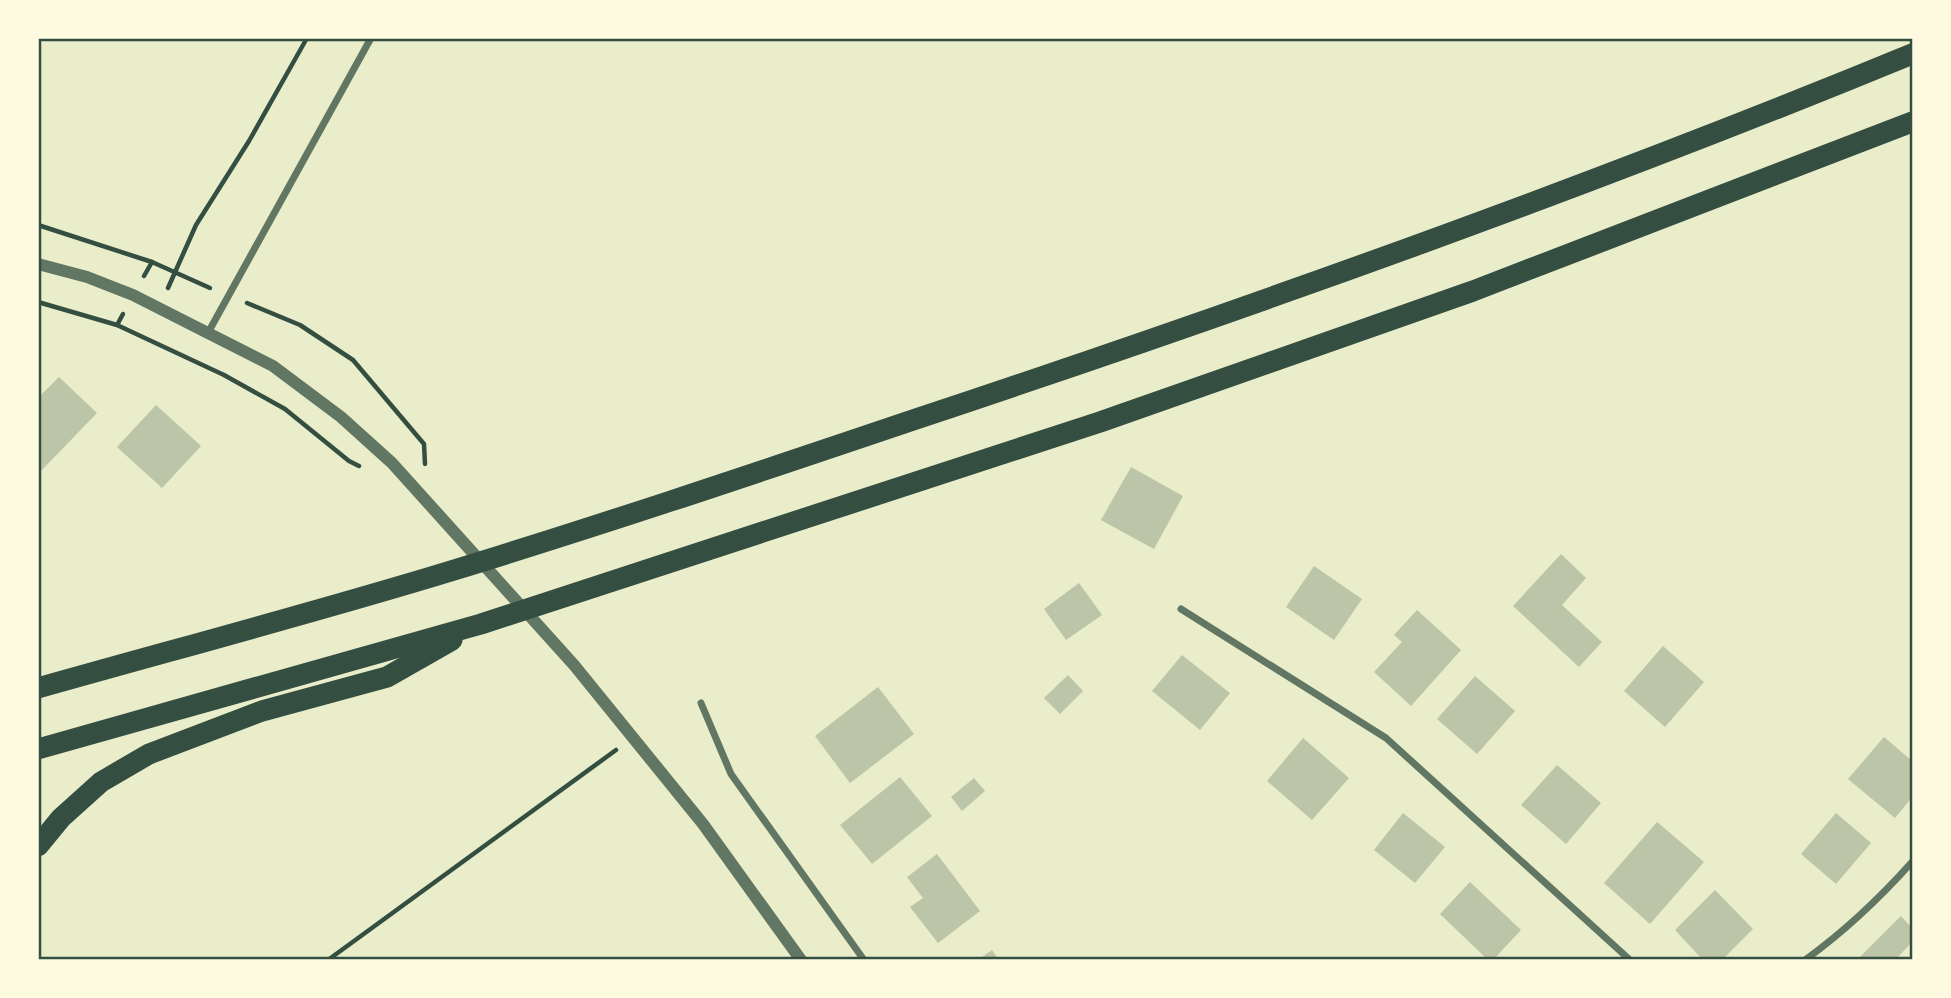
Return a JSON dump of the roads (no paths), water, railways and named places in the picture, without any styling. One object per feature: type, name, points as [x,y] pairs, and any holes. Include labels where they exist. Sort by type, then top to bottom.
[{"type":"highway","points":[[38,688],[433,576],[666,502],[1169,335],[1481,223],[1913,54]]},
{"type":"highway","points":[[38,749],[481,624],[1100,422],[1447,300],[1913,122]]},
{"type":"highway","points":[[38,846],[61,818],[101,782],[149,754],[262,711],[387,677],[481,624]]},
{"type":"street","points":[[209,331],[371,38]]},
{"type":"street","points":[[38,264],[88,277],[134,295],[273,366],[341,416],[393,463],[574,665],[703,824],[801,960]]},
{"type":"street","points":[[1181,609],[1386,738],[1630,960]]},
{"type":"street","points":[[701,703],[731,774],[864,960]]},
{"type":"street","points":[[1805,960],[1839,935],[1913,862]]}]
